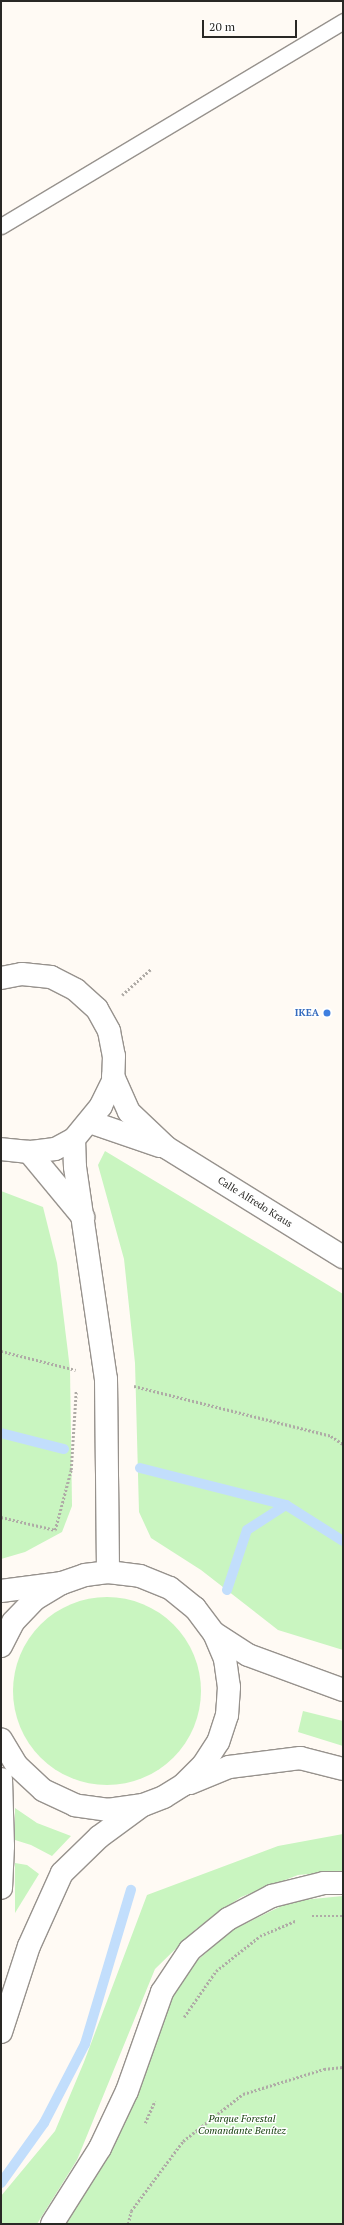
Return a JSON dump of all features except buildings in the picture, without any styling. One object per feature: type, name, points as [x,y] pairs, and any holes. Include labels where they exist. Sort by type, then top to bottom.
[{"type":"main road","points":[[1,978],[22,974],[51,978],[76,990],[99,1014],[109,1031],[114,1056],[113,1076],[102,1106],[90,1122],[74,1139],[55,1149],[29,1152],[1,1149]]},
{"type":"main road","name":"Calle Alfredo Kraus","points":[[113,1076],[129,1112],[167,1148],[343,1257]]},
{"type":"main road","name":"Calle Alfredo Kraus","points":[[90,1122],[167,1148]]},
{"type":"main road","points":[[74,1139],[75,1167],[106,1379],[108,1572]]},
{"type":"main road","points":[[29,1152],[83,1218]]},
{"type":"main road","points":[[1,1646],[13,1622],[35,1599],[62,1583],[85,1575],[108,1572],[140,1576],[170,1588],[195,1608],[214,1633],[226,1666],[229,1687],[227,1715],[218,1742],[207,1759],[183,1785]]},
{"type":"main road","points":[[1,1591],[62,1583]]},
{"type":"main road","points":[[214,1633],[248,1655],[343,1690]]},
{"type":"main road","points":[[1,1739],[18,1766],[43,1790],[68,1802],[109,1810],[143,1805],[164,1797],[183,1785],[229,1767],[300,1758],[343,1768]]},
{"type":"main road","points":[[1,1779],[3,1846],[1,1888]]},
{"type":"main road","points":[[1,2032],[29,1946],[62,1873],[99,1837],[143,1805]]},
{"type":"main road","points":[[52,2224],[100,2148],[127,2091],[162,1992],[190,1950],[228,1919],[272,1896],[324,1883],[343,1883]]},
{"type":"lane","points":[[1,226],[343,21]]},
{"type":"path","points":[[99,1014],[151,968]]},
{"type":"path","points":[[77,1378],[78,1370]]},
{"type":"path","points":[[131,1385],[331,1436],[343,1444]]},
{"type":"path","points":[[1,1517],[55,1530],[71,1470],[76,1386]]},
{"type":"path","points":[[305,1917],[343,1916]]},
{"type":"path","points":[[183,2018],[216,1971],[260,1936],[299,1919]]},
{"type":"path","points":[[128,2224],[131,2211],[183,2141],[243,2094],[324,2069],[343,2067]]},
{"type":"path","points":[[142,2128],[158,2094]]},
{"type":"green space","points":[[105,1151],[343,1294],[343,1650],[278,1630],[201,1570],[151,1538],[139,1512],[135,1363],[124,1259],[98,1165]]},
{"type":"green space","points":[[1,1191],[43,1207],[57,1263],[70,1369],[72,1506],[62,1532],[25,1552],[1,1559]]},
{"type":"green space","points":[[107,1597],[125,1599],[143,1604],[167,1618],[180,1631],[194,1655],[199,1673],[201,1691],[199,1709],[194,1727],[180,1751],[167,1764],[143,1778],[125,1783],[107,1785],[89,1783],[71,1778],[47,1764],[34,1751],[20,1727],[15,1709],[13,1691],[15,1673],[20,1655],[34,1631],[47,1618],[71,1604],[89,1599]]},
{"type":"green space","points":[[303,1711],[343,1721],[343,1746],[298,1732]]},
{"type":"green space","points":[[15,1808],[37,1823],[71,1836],[52,1856],[31,1845],[15,1840]]},
{"type":"green space","points":[[343,1834],[343,1871],[298,1875],[241,1897],[196,1929],[155,1969],[77,2160],[37,2224],[1,2224],[1,2196],[55,2131],[84,2062],[147,1895],[278,1846]]},
{"type":"green space","points":[[15,1863],[27,1865],[39,1874],[15,1913]]},
{"type":"green space","name":"Parque Forestal Comandante Benítez","points":[[343,1896],[343,2224],[65,2224],[117,2137],[148,2066],[170,2002],[192,1965],[232,1930],[292,1901]]},
{"type":"waterway","points":[[1,1433],[64,1449]]},
{"type":"waterway","points":[[140,1468],[286,1505],[343,1541]]},
{"type":"waterway","points":[[227,1590],[247,1530],[286,1505]]},
{"type":"waterway","points":[[1,2183],[44,2123],[85,2044],[131,1890]]},
{"type":"place","name":"IKEA","points":[[327,1013]]}]
